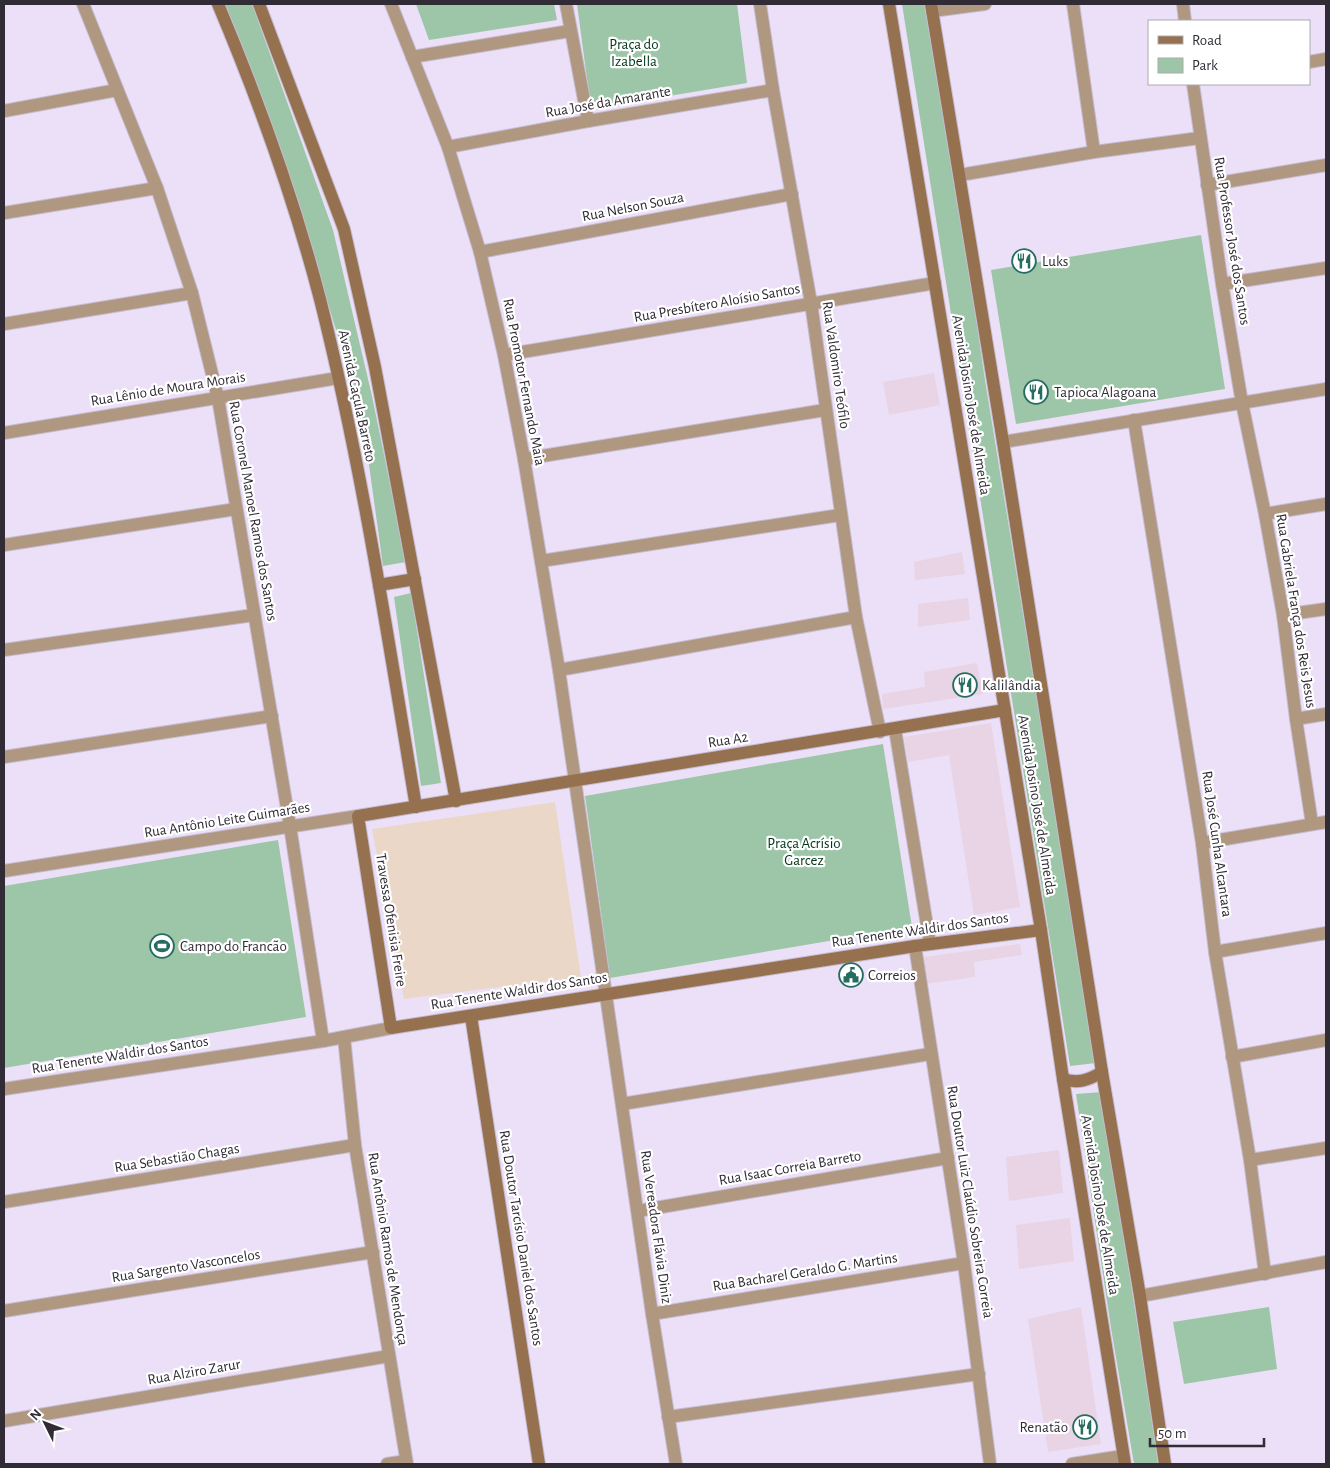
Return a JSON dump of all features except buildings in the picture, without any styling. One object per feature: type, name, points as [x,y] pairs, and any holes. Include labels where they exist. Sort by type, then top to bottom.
[{"type":"street","name":"Rua Coronel Manoel Ramos dos Santos","points":[[83,4],[157,188],[192,293],[218,398],[290,826],[323,1041]]},
{"type":"street","name":"Avenida Caçula Barreto","points":[[218,4],[237,48],[285,181],[319,298],[338,378],[379,585],[416,807]]},
{"type":"street","name":"Avenida Caçula Barreto","points":[[259,4],[344,229],[376,367],[456,801]]},
{"type":"street","name":"Rua Promotor Fernando Maia","points":[[391,4],[448,147],[480,252],[504,355],[541,561],[605,994]]},
{"type":"street","points":[[566,4],[588,121]]},
{"type":"street","name":"Rua Valdomiro Teófilo","points":[[760,4],[773,90],[811,303],[856,617],[880,732]]},
{"type":"street","name":"Avenida Josino José de Almeida","points":[[889,4],[1041,930],[1124,1460]]},
{"type":"street","points":[[932,8],[985,4]]},
{"type":"street","points":[[1073,4],[1094,152]]},
{"type":"street","points":[[1182,4],[1185,20]]},
{"type":"street","name":"Avenida Josino José de Almeida","points":[[932,8],[1004,442],[1165,1464]]},
{"type":"street","points":[[412,57],[570,31]]},
{"type":"street","points":[[1310,62],[1326,59]]},
{"type":"street","name":"Rua Professor José dos Santos","points":[[1193,85],[1222,284],[1242,403]]},
{"type":"street","points":[[4,110],[117,90]]},
{"type":"street","name":"Rua José da Amarante","points":[[448,147],[773,90]]},
{"type":"street","points":[[960,175],[1094,152],[1200,138]]},
{"type":"street","points":[[1207,184],[1326,165]]},
{"type":"street","points":[[4,214],[157,188]]},
{"type":"street","name":"Rua Nelson Souza","points":[[480,252],[792,194]]},
{"type":"street","points":[[1222,284],[1326,268]]},
{"type":"street","name":"Rua Presbítero Aloísio Santos","points":[[504,355],[935,283]]},
{"type":"street","points":[[4,324],[192,293]]},
{"type":"street","name":"Rua Lênio de Moura Morais","points":[[4,433],[338,378]]},
{"type":"street","points":[[1004,442],[1326,389]]},
{"type":"street","name":"Rua Gabriela França dos Reis Jesus","points":[[1242,403],[1265,514],[1283,615],[1312,824]]},
{"type":"street","points":[[524,459],[825,410]]},
{"type":"street","name":"Rua José Cunha Alcantara","points":[[1134,420],[1202,843],[1215,952],[1250,1160],[1265,1274]]},
{"type":"street","points":[[1265,514],[1326,504]]},
{"type":"street","points":[[4,545],[236,508]]},
{"type":"street","points":[[541,561],[840,515]]},
{"type":"street","points":[[379,585],[415,579]]},
{"type":"street","points":[[1283,615],[1326,609]]},
{"type":"street","points":[[4,650],[254,615]]},
{"type":"street","points":[[558,670],[856,617]]},
{"type":"street","name":"Rua A2","points":[[456,801],[1005,710]]},
{"type":"street","points":[[1296,719],[1326,714]]},
{"type":"street","points":[[4,757],[272,716]]},
{"type":"street","points":[[894,729],[930,944]]},
{"type":"street","name":"Rua Antônio Leite Guimarães","points":[[4,871],[456,801]]},
{"type":"street","name":"Travessa Ofenisia Freire","points":[[358,816],[391,1028]]},
{"type":"street","points":[[1202,843],[1326,822]]},
{"type":"street","name":"Rua Tenente Waldir dos Santos","points":[[4,1089],[323,1041],[391,1028],[915,946],[1041,930]]},
{"type":"street","points":[[1215,952],[1326,933]]},
{"type":"street","name":"Rua Doutor Luiz Claúdio Sobreira Correia","points":[[915,946],[930,1054],[964,1263],[990,1464]]},
{"type":"street","name":"Rua Vereadora Flávia Diniz","points":[[605,994],[676,1464]]},
{"type":"street","name":"Rua Doutor Tarcísio Daniel dos Santos","points":[[471,1016],[540,1464]]},
{"type":"street","name":"Rua Antônio Ramos de Mendonça","points":[[344,1037],[355,1145],[406,1463]]},
{"type":"street","points":[[1232,1057],[1326,1040]]},
{"type":"street","points":[[622,1104],[930,1054]]},
{"type":"street","points":[[1063,1079],[1081,1082],[1102,1072]]},
{"type":"street","name":"Rua Sebastião Chagas","points":[[4,1202],[355,1145]]},
{"type":"street","points":[[1250,1160],[1326,1148]]},
{"type":"street","name":"Rua Isaac Correia Barreto","points":[[638,1211],[948,1158]]},
{"type":"street","name":"Rua Sargento Vasconcelos","points":[[4,1311],[373,1252]]},
{"type":"street","points":[[1140,1296],[1326,1262]]},
{"type":"street","name":"Rua Bacharel Geraldo G. Martins","points":[[652,1314],[964,1263]]},
{"type":"street","name":"Rua Alziro Zarur","points":[[4,1421],[389,1356]]},
{"type":"street","points":[[668,1418],[979,1374]]},
{"type":"street","points":[[1072,1464],[1124,1460]]},
{"type":"street","points":[[387,1464],[406,1463]]},
{"type":"shaded area","points":[[934,373],[940,405],[889,415],[883,382]]},
{"type":"shaded area","points":[[962,552],[965,574],[915,580],[914,562]]},
{"type":"shaded area","points":[[968,598],[970,620],[918,627],[918,604]]},
{"type":"shaded area","points":[[977,663],[983,694],[883,709],[882,694],[925,687],[924,672]]},
{"type":"shaded area","points":[[991,723],[1020,907],[974,915],[949,755],[908,762],[904,737]]},
{"type":"shaded area","points":[[555,802],[581,977],[404,999],[372,829]]},
{"type":"shaded area","points":[[1020,944],[1022,955],[974,962],[975,977],[925,984],[923,957]]},
{"type":"shaded area","points":[[1059,1150],[1063,1193],[1009,1201],[1006,1157]]},
{"type":"shaded area","points":[[1070,1218],[1074,1261],[1019,1269],[1016,1225]]},
{"type":"shaded area","points":[[1081,1307],[1101,1444],[1048,1452],[1028,1319]]},
{"type":"green space","points":[[222,4],[252,4],[333,230],[372,396],[406,562],[383,566],[362,414],[304,226]]},
{"type":"green space","points":[[416,4],[554,4],[557,20],[429,40]]},
{"type":"green space","name":"Praça do Izabella","points":[[577,4],[737,4],[747,83],[591,109]]},
{"type":"green space","points":[[902,4],[926,4],[1096,1063],[1070,1066]]},
{"type":"green space","points":[[1201,235],[1225,389],[1016,424],[991,270]]},
{"type":"green space","points":[[411,593],[441,783],[421,786],[394,597]]},
{"type":"green space","name":"Praça Acrísio Garcez","points":[[883,744],[912,927],[610,978],[585,796]]},
{"type":"green space","points":[[278,840],[306,1017],[4,1068],[4,886]]},
{"type":"green space","points":[[1102,1092],[1158,1464],[1134,1464],[1111,1328],[1076,1094]]},
{"type":"green space","points":[[1269,1307],[1277,1369],[1184,1384],[1173,1322]]},
{"type":"place","name":"Luks","points":[[1024,261]]},
{"type":"place","name":"Tapioca Alagoana","points":[[1036,392]]},
{"type":"place","name":"Kalilândia","points":[[965,685]]},
{"type":"place","name":"Campo do Francão","points":[[162,946]]},
{"type":"place","name":"Correios","points":[[851,975]]},
{"type":"place","name":"Renatão","points":[[1085,1427]]}]
